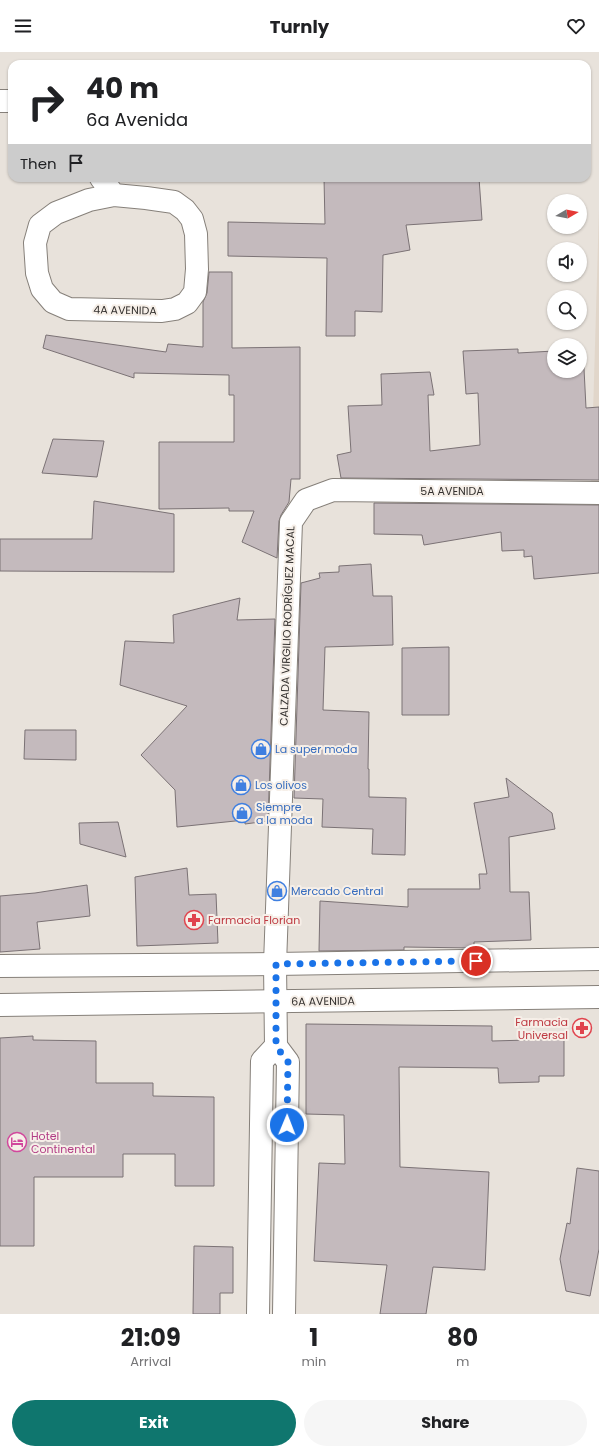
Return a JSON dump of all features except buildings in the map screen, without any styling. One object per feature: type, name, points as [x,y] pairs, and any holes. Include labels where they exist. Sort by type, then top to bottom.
[{"type":"street","points":[[103,182],[114,195]]},
{"type":"street","name":"4A AVENIDA","points":[[114,195],[174,202],[185,210],[192,219],[196,234],[197,269],[195,292],[187,303],[175,309],[162,311],[68,309],[53,302],[42,289],[37,273],[35,243],[40,225],[56,213],[89,200],[114,195]]},
{"type":"street","name":"5A AVENIDA","points":[[306,500],[333,490],[599,493]]},
{"type":"street","name":"CALZADA VIRGILIO RODRÍGUEZ MACAL","points":[[276,1046],[276,964],[291,522],[306,500]]},
{"type":"street","points":[[0,966],[276,964],[599,959]]},
{"type":"street","name":"6A AVENIDA","points":[[0,1005],[599,997]]},
{"type":"street","points":[[258,1314],[262,1061],[276,1046],[288,1062],[284,1314]]},
{"type":"shaded area","points":[[599,209],[599,482],[591,482]]},
{"type":"place","name":"La super moda","points":[[261,749]]},
{"type":"place","name":"Los olivos","points":[[241,785]]},
{"type":"place","name":"Siempre a la moda","points":[[242,813]]},
{"type":"place","name":"Mercado Central","points":[[277,891]]},
{"type":"place","name":"Farmacia Florian","points":[[194,920]]},
{"type":"place","name":"Farmacia Universal","points":[[582,1028]]},
{"type":"place","name":"Hotel Continental","points":[[17,1142]]},
{"type":"route","points":[[287,1125],[288,1062],[276,1046],[276,964],[476,961]]}]
